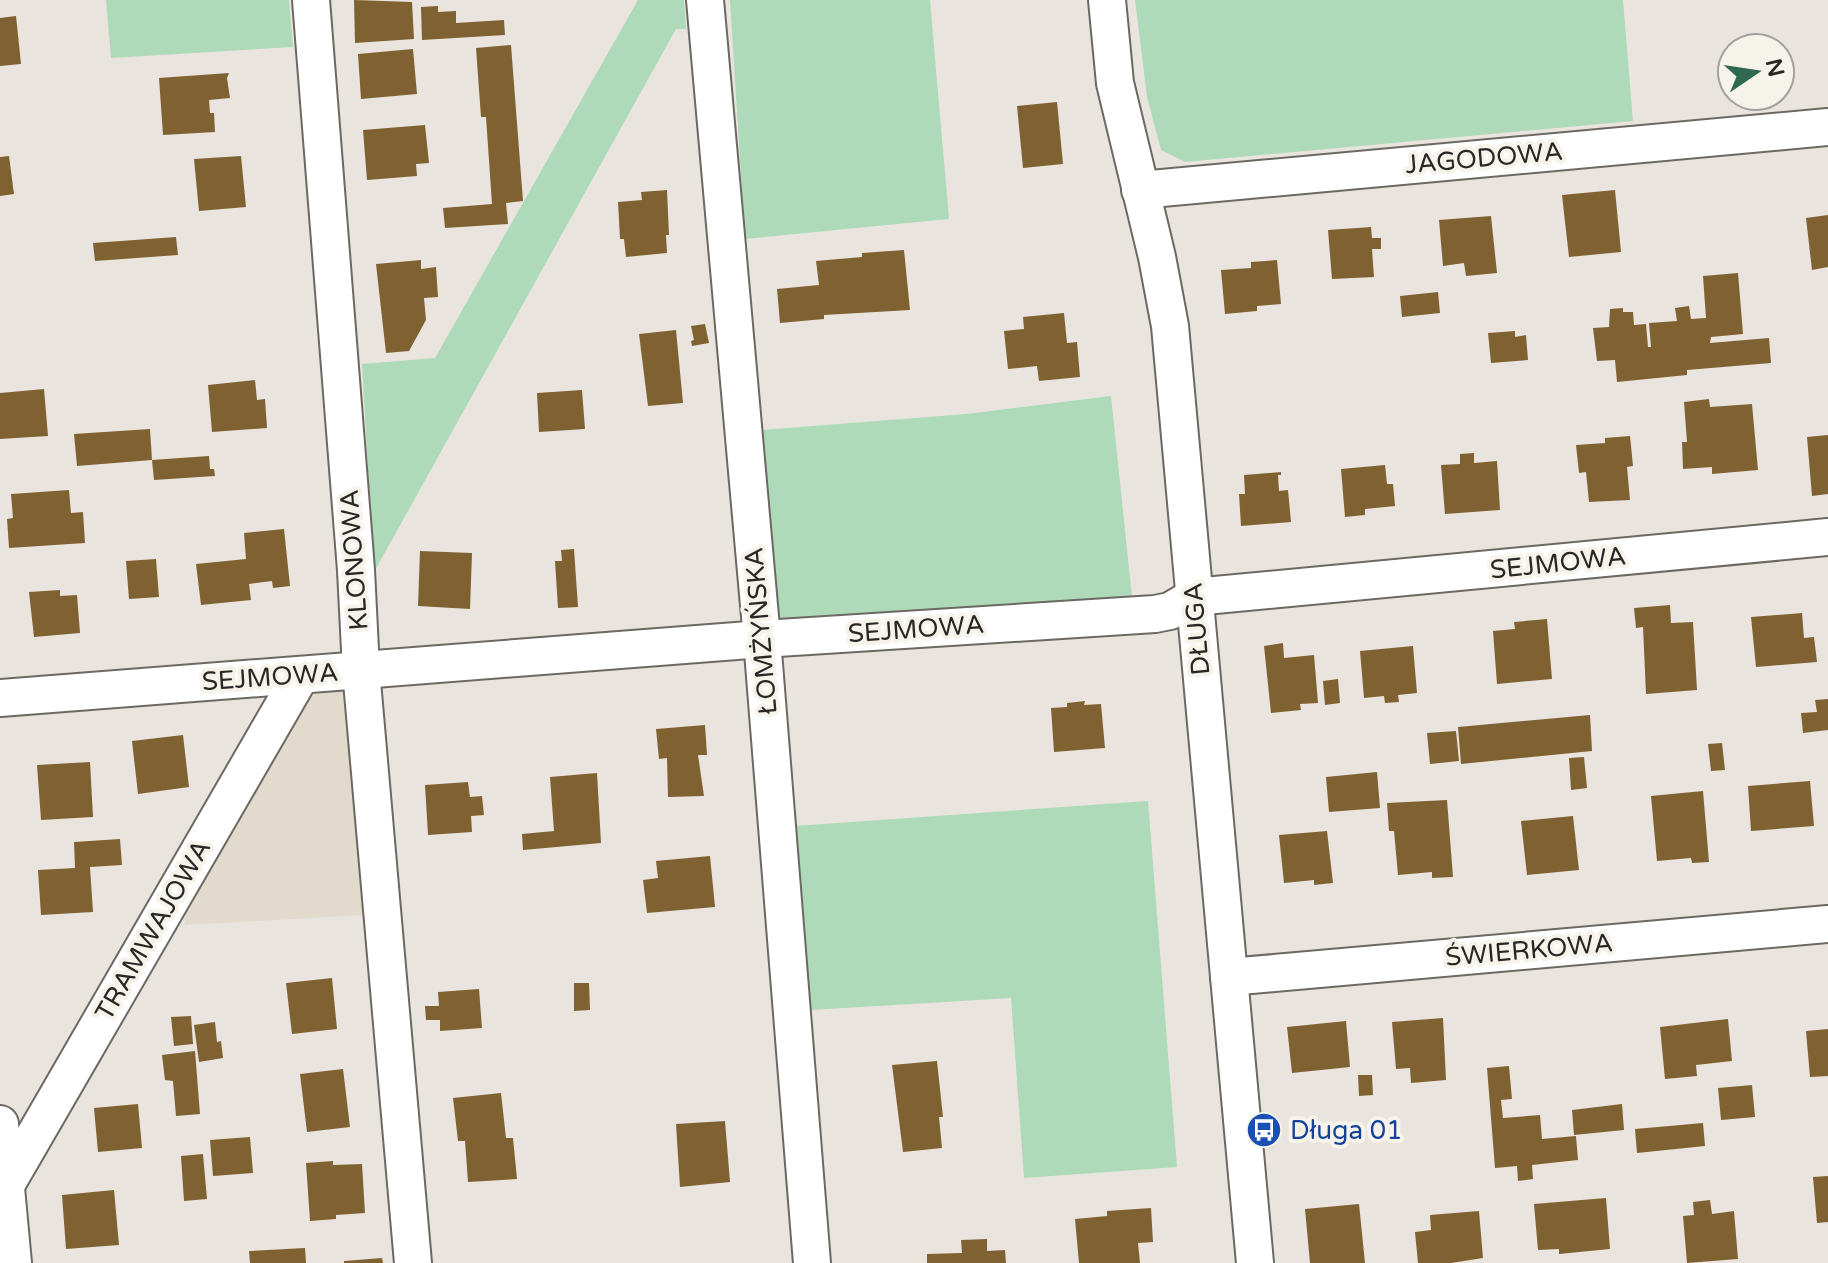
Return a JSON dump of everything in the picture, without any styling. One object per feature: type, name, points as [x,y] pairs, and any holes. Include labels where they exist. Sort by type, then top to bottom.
[{"type":"street","name":"KLONOWA","points":[[311,0],[356,570],[361,670],[413,1263]]},
{"type":"street","name":"ŁOMŻYŃSKA","points":[[705,0],[762,639],[812,1263]]},
{"type":"street","name":"DŁUGA","points":[[1107,0],[1115,83],[1170,326],[1255,1263]]},
{"type":"street","name":"JAGODOWA","points":[[1140,190],[1828,127]]},
{"type":"street","name":"SEJMOWA","points":[[0,698],[762,639],[1155,614],[1170,611],[1194,597],[1828,537]]},
{"type":"street","name":"TRAMWAJOWA","points":[[6,1185],[301,675]]},
{"type":"street","name":"ŚWIERKOWA","points":[[1229,977],[1828,924]]},
{"type":"street","points":[[0,1124],[13,1263]]},
{"type":"shaded area","points":[[307,686],[345,686],[365,915],[185,925],[184,912]]},
{"type":"green space","points":[[106,0],[289,0],[293,47],[111,58]]},
{"type":"green space","points":[[638,0],[684,0],[686,29],[676,29],[374,572],[362,364],[435,358]]},
{"type":"green space","points":[[730,0],[930,0],[949,219],[745,239]]},
{"type":"green space","points":[[1135,0],[1623,0],[1633,121],[1185,162],[1161,150],[1147,97]]},
{"type":"green space","points":[[1111,396],[1132,597],[778,621],[762,430],[966,414]]},
{"type":"green space","points":[[1148,801],[1177,1167],[1024,1178],[1011,998],[811,1010],[795,826]]},
{"type":"building","points":[[354,0],[412,2],[414,39],[355,43]]},
{"type":"building","points":[[438,6],[438,12],[456,11],[456,23],[504,20],[505,35],[422,40],[421,7]]},
{"type":"building","points":[[16,16],[21,64],[0,66],[0,18]]},
{"type":"building","points":[[511,45],[523,201],[506,203],[508,224],[445,228],[443,208],[492,204],[486,117],[481,117],[476,48]]},
{"type":"building","points":[[413,49],[417,94],[361,99],[358,54]]},
{"type":"building","points":[[229,73],[230,98],[209,100],[210,113],[214,113],[215,132],[163,135],[159,78]]},
{"type":"building","points":[[1057,102],[1063,164],[1023,168],[1017,106]]},
{"type":"building","points":[[425,125],[429,163],[416,164],[417,176],[367,180],[363,130]]},
{"type":"building","points":[[9,156],[14,194],[0,196],[0,157]]},
{"type":"building","points":[[241,156],[246,207],[199,211],[194,159]]},
{"type":"building","points":[[667,190],[667,253],[626,257],[624,239],[620,239],[618,202],[642,200],[641,192]]},
{"type":"building","points":[[1615,190],[1621,252],[1569,257],[1562,195]]},
{"type":"building","points":[[1828,215],[1828,267],[1812,270],[1806,218]]},
{"type":"building","points":[[1491,216],[1497,273],[1466,276],[1464,263],[1443,266],[1439,220]]},
{"type":"building","points":[[1371,227],[1372,238],[1381,238],[1381,249],[1372,249],[1374,277],[1332,279],[1328,230]]},
{"type":"building","points":[[176,237],[178,255],[95,261],[93,243]]},
{"type":"building","points":[[904,250],[910,310],[824,315],[824,319],[780,323],[777,289],[819,285],[816,261]]},
{"type":"building","points":[[421,260],[421,269],[436,267],[438,297],[424,298],[426,320],[409,351],[386,353],[376,264]]},
{"type":"building","points":[[1277,260],[1281,304],[1257,306],[1257,311],[1225,314],[1221,270],[1251,268],[1251,262]]},
{"type":"building","points":[[1738,273],[1743,334],[1711,337],[1710,343],[1769,338],[1771,363],[1687,370],[1687,375],[1617,382],[1615,360],[1597,361],[1593,328],[1609,327],[1610,309],[1623,308],[1623,312],[1633,312],[1634,325],[1646,324],[1648,347],[1651,347],[1649,323],[1677,321],[1675,308],[1689,306],[1691,319],[1706,318],[1703,276]]},
{"type":"building","points":[[1438,292],[1440,313],[1402,317],[1400,296]]},
{"type":"building","points":[[1064,313],[1067,343],[1077,342],[1080,377],[1039,381],[1037,366],[1008,369],[1004,331],[1024,329],[1023,317]]},
{"type":"building","points":[[705,324],[709,343],[692,346],[691,326]]},
{"type":"building","points":[[676,330],[683,403],[648,406],[639,334]]},
{"type":"building","points":[[1515,331],[1515,337],[1526,335],[1528,360],[1491,363],[1488,333]]},
{"type":"building","points":[[255,380],[257,400],[265,399],[267,428],[212,432],[208,385]]},
{"type":"building","points":[[44,389],[48,436],[0,439],[0,393]]},
{"type":"building","points":[[582,390],[585,429],[539,432],[537,393]]},
{"type":"building","points":[[1709,399],[1710,407],[1752,404],[1758,470],[1712,474],[1712,467],[1683,469],[1682,442],[1687,442],[1684,402]]},
{"type":"building","points":[[150,429],[152,460],[77,466],[74,434]]},
{"type":"building","points":[[1828,435],[1828,494],[1812,496],[1807,437]]},
{"type":"building","points":[[1630,436],[1633,466],[1627,467],[1630,500],[1589,502],[1586,472],[1579,473],[1576,445],[1605,443],[1605,438]]},
{"type":"building","points":[[1474,453],[1474,463],[1497,461],[1500,510],[1445,514],[1441,465],[1460,464],[1460,454]]},
{"type":"building","points":[[209,456],[210,469],[214,469],[215,476],[154,480],[152,460]]},
{"type":"building","points":[[1385,465],[1387,484],[1393,484],[1395,506],[1365,509],[1365,515],[1345,517],[1341,469]]},
{"type":"building","points":[[1281,472],[1278,475],[1279,491],[1288,490],[1291,522],[1241,526],[1239,494],[1245,494],[1244,475]]},
{"type":"building","points":[[69,490],[71,513],[83,512],[85,543],[9,548],[7,519],[13,518],[11,494]]},
{"type":"building","points":[[284,529],[290,586],[273,588],[272,581],[249,584],[251,600],[201,605],[196,564],[246,559],[244,533]]},
{"type":"building","points":[[574,549],[578,607],[558,608],[555,561],[562,561],[561,550]]},
{"type":"building","points":[[420,551],[472,553],[470,609],[418,606]]},
{"type":"building","points":[[156,559],[159,597],[129,599],[126,561]]},
{"type":"building","points":[[60,590],[60,596],[77,595],[80,633],[34,637],[29,592]]},
{"type":"building","points":[[1670,605],[1671,623],[1693,622],[1697,690],[1646,694],[1643,627],[1636,628],[1634,608]]},
{"type":"building","points":[[1802,613],[1804,638],[1814,637],[1817,662],[1756,667],[1751,617]]},
{"type":"building","points":[[1547,619],[1552,679],[1497,684],[1493,631],[1515,629],[1514,622]]},
{"type":"building","points":[[1283,643],[1284,658],[1314,655],[1318,703],[1300,704],[1301,710],[1271,713],[1264,646]]},
{"type":"building","points":[[1413,646],[1417,693],[1398,695],[1399,702],[1385,703],[1384,696],[1364,698],[1360,651]]},
{"type":"building","points":[[1338,679],[1340,703],[1325,705],[1323,681]]},
{"type":"building","points":[[1828,699],[1828,730],[1803,733],[1801,713],[1817,712],[1815,700]]},
{"type":"building","points":[[1085,701],[1084,705],[1101,704],[1105,748],[1054,752],[1051,708]]},
{"type":"building","points":[[1590,715],[1592,751],[1461,764],[1458,727]]},
{"type":"building","points":[[705,725],[707,755],[698,755],[704,796],[668,797],[667,758],[659,759],[656,729]]},
{"type":"building","points":[[1456,731],[1459,761],[1430,764],[1427,733]]},
{"type":"building","points":[[183,735],[189,787],[138,794],[132,741]]},
{"type":"building","points":[[1722,743],[1725,770],[1711,771],[1708,744]]},
{"type":"building","points":[[1584,757],[1587,788],[1571,790],[1569,758]]},
{"type":"building","points":[[90,762],[93,817],[41,820],[37,765]]},
{"type":"building","points":[[1377,772],[1380,808],[1329,812],[1326,777]]},
{"type":"building","points":[[597,773],[601,843],[523,850],[522,834],[554,831],[550,777]]},
{"type":"building","points":[[1810,781],[1814,826],[1751,831],[1748,786]]},
{"type":"building","points":[[468,782],[470,797],[482,796],[484,815],[471,816],[472,832],[428,835],[425,785]]},
{"type":"building","points":[[1703,791],[1709,862],[1692,863],[1691,858],[1657,861],[1651,796]]},
{"type":"building","points":[[1447,800],[1453,877],[1432,878],[1432,872],[1398,875],[1394,831],[1389,831],[1387,803]]},
{"type":"building","points":[[1573,816],[1579,870],[1527,875],[1521,821]]},
{"type":"building","points":[[1327,831],[1333,883],[1314,885],[1314,880],[1284,883],[1279,835]]},
{"type":"building","points":[[120,839],[122,865],[90,867],[93,912],[41,915],[38,870],[75,868],[74,842]]},
{"type":"building","points":[[710,856],[715,907],[647,913],[643,880],[658,878],[656,861]]},
{"type":"building","points":[[332,978],[337,1029],[292,1034],[286,983]]},
{"type":"building","points":[[574,983],[589,983],[590,1010],[574,1011]]},
{"type":"building","points":[[479,989],[482,1028],[440,1031],[440,1020],[426,1020],[425,1006],[439,1006],[438,992]]},
{"type":"building","points":[[191,1016],[193,1044],[174,1046],[171,1017]]},
{"type":"building","points":[[1443,1018],[1446,1080],[1411,1083],[1410,1068],[1396,1069],[1392,1022]]},
{"type":"building","points":[[1728,1019],[1732,1061],[1696,1065],[1697,1076],[1665,1079],[1660,1027]]},
{"type":"building","points":[[1346,1021],[1350,1067],[1292,1073],[1287,1027]]},
{"type":"building","points":[[215,1022],[223,1058],[199,1062],[194,1025]]},
{"type":"building","points":[[1828,1029],[1828,1076],[1810,1077],[1806,1031]]},
{"type":"building","points":[[195,1051],[200,1114],[176,1116],[173,1081],[165,1080],[162,1055]]},
{"type":"building","points":[[937,1061],[943,1117],[939,1117],[942,1148],[903,1152],[892,1065]]},
{"type":"building","points":[[1509,1066],[1512,1099],[1501,1100],[1503,1118],[1540,1115],[1542,1139],[1576,1136],[1578,1160],[1532,1165],[1533,1179],[1518,1181],[1517,1166],[1495,1168],[1487,1068]]},
{"type":"building","points":[[343,1069],[350,1127],[307,1132],[300,1074]]},
{"type":"building","points":[[1358,1075],[1372,1075],[1373,1095],[1359,1096]]},
{"type":"building","points":[[1752,1085],[1755,1117],[1721,1120],[1718,1088]]},
{"type":"building","points":[[501,1093],[506,1138],[513,1138],[517,1179],[468,1182],[465,1141],[458,1141],[453,1098]]},
{"type":"building","points":[[138,1104],[142,1148],[98,1152],[94,1108]]},
{"type":"building","points":[[1622,1104],[1624,1130],[1574,1135],[1572,1110]]},
{"type":"building","points":[[725,1121],[730,1182],[680,1187],[676,1124]]},
{"type":"building","points":[[1703,1123],[1705,1146],[1637,1153],[1635,1129]]},
{"type":"building","points":[[250,1137],[253,1173],[213,1176],[210,1140]]},
{"type":"building","points":[[203,1154],[207,1199],[184,1201],[181,1156]]},
{"type":"building","points":[[333,1161],[333,1165],[362,1164],[365,1213],[310,1221],[306,1163]]},
{"type":"building","points":[[1828,1176],[1828,1222],[1817,1223],[1813,1177]]},
{"type":"building","points":[[114,1190],[119,1245],[66,1249],[62,1195]]},
{"type":"building","points":[[1606,1198],[1610,1249],[1559,1254],[1559,1249],[1538,1250],[1534,1204]]},
{"type":"building","points":[[1710,1200],[1712,1214],[1734,1211],[1738,1259],[1687,1263],[1683,1216],[1694,1215],[1693,1202]]},
{"type":"building","points":[[1359,1204],[1365,1263],[1310,1263],[1305,1209]]},
{"type":"building","points":[[1151,1208],[1153,1242],[1138,1243],[1140,1263],[1079,1263],[1075,1219],[1107,1216],[1107,1211]]},
{"type":"building","points":[[1479,1211],[1483,1258],[1451,1263],[1418,1263],[1415,1232],[1431,1230],[1430,1215]]},
{"type":"building","points":[[987,1239],[987,1251],[1005,1250],[1006,1263],[927,1263],[927,1254],[962,1253],[961,1240]]},
{"type":"building","points":[[305,1248],[306,1263],[250,1263],[249,1251]]},
{"type":"building","points":[[382,1258],[383,1263],[344,1263],[344,1261]]},
{"type":"place","name":"Długa 01","points":[[1264,1130]]}]
